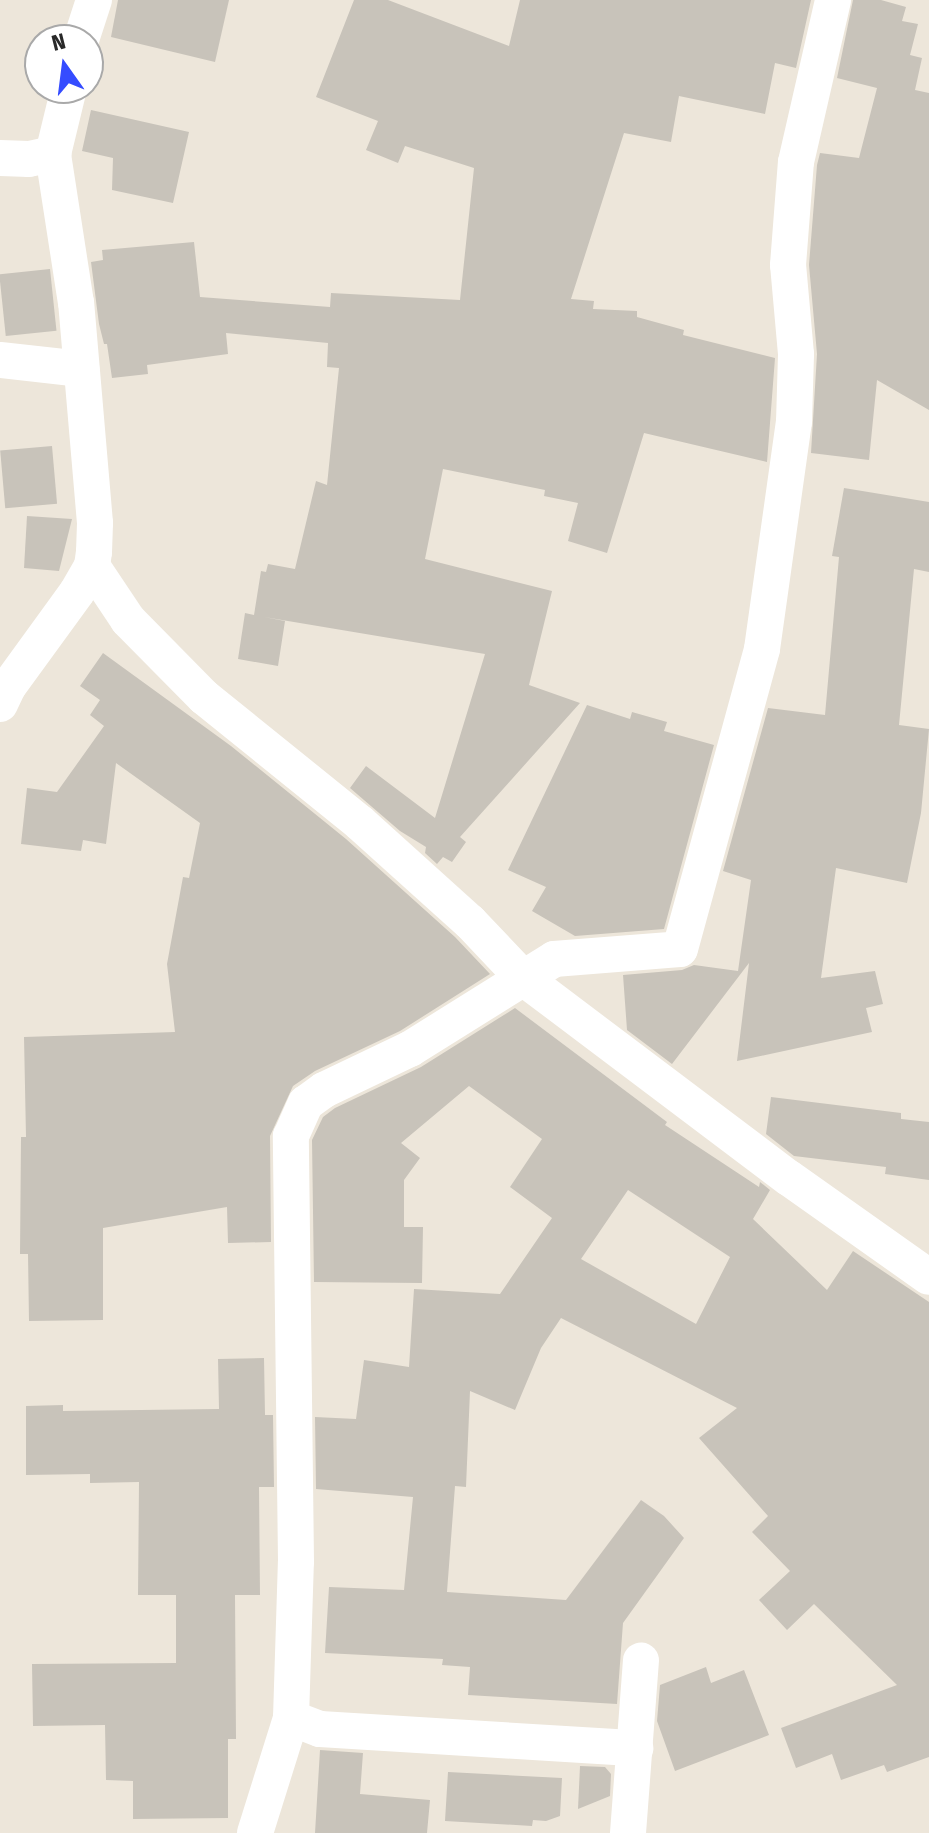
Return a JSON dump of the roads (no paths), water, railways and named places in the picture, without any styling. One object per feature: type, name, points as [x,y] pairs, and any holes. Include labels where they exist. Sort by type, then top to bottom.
[{"type":"street","points":[[86,24],[94,0]]},
{"type":"street","points":[[255,1833],[291,1718],[296,1562],[291,1136],[306,1103],[324,1090],[410,1049],[554,959],[680,949],[762,649],[794,422],[796,354],[788,265],[796,162],[833,0]]},
{"type":"street","points":[[0,704],[92,566],[95,523],[76,303],[53,154],[65,104]]},
{"type":"street","points":[[0,158],[29,159],[53,154]]},
{"type":"street","points":[[0,360],[82,369]]},
{"type":"street","points":[[92,566],[128,620],[204,697],[360,823],[470,922],[522,977],[789,1178],[929,1277]]},
{"type":"street","points":[[628,1833],[641,1660]]},
{"type":"street","points":[[291,1718],[320,1729],[635,1748]]}]
